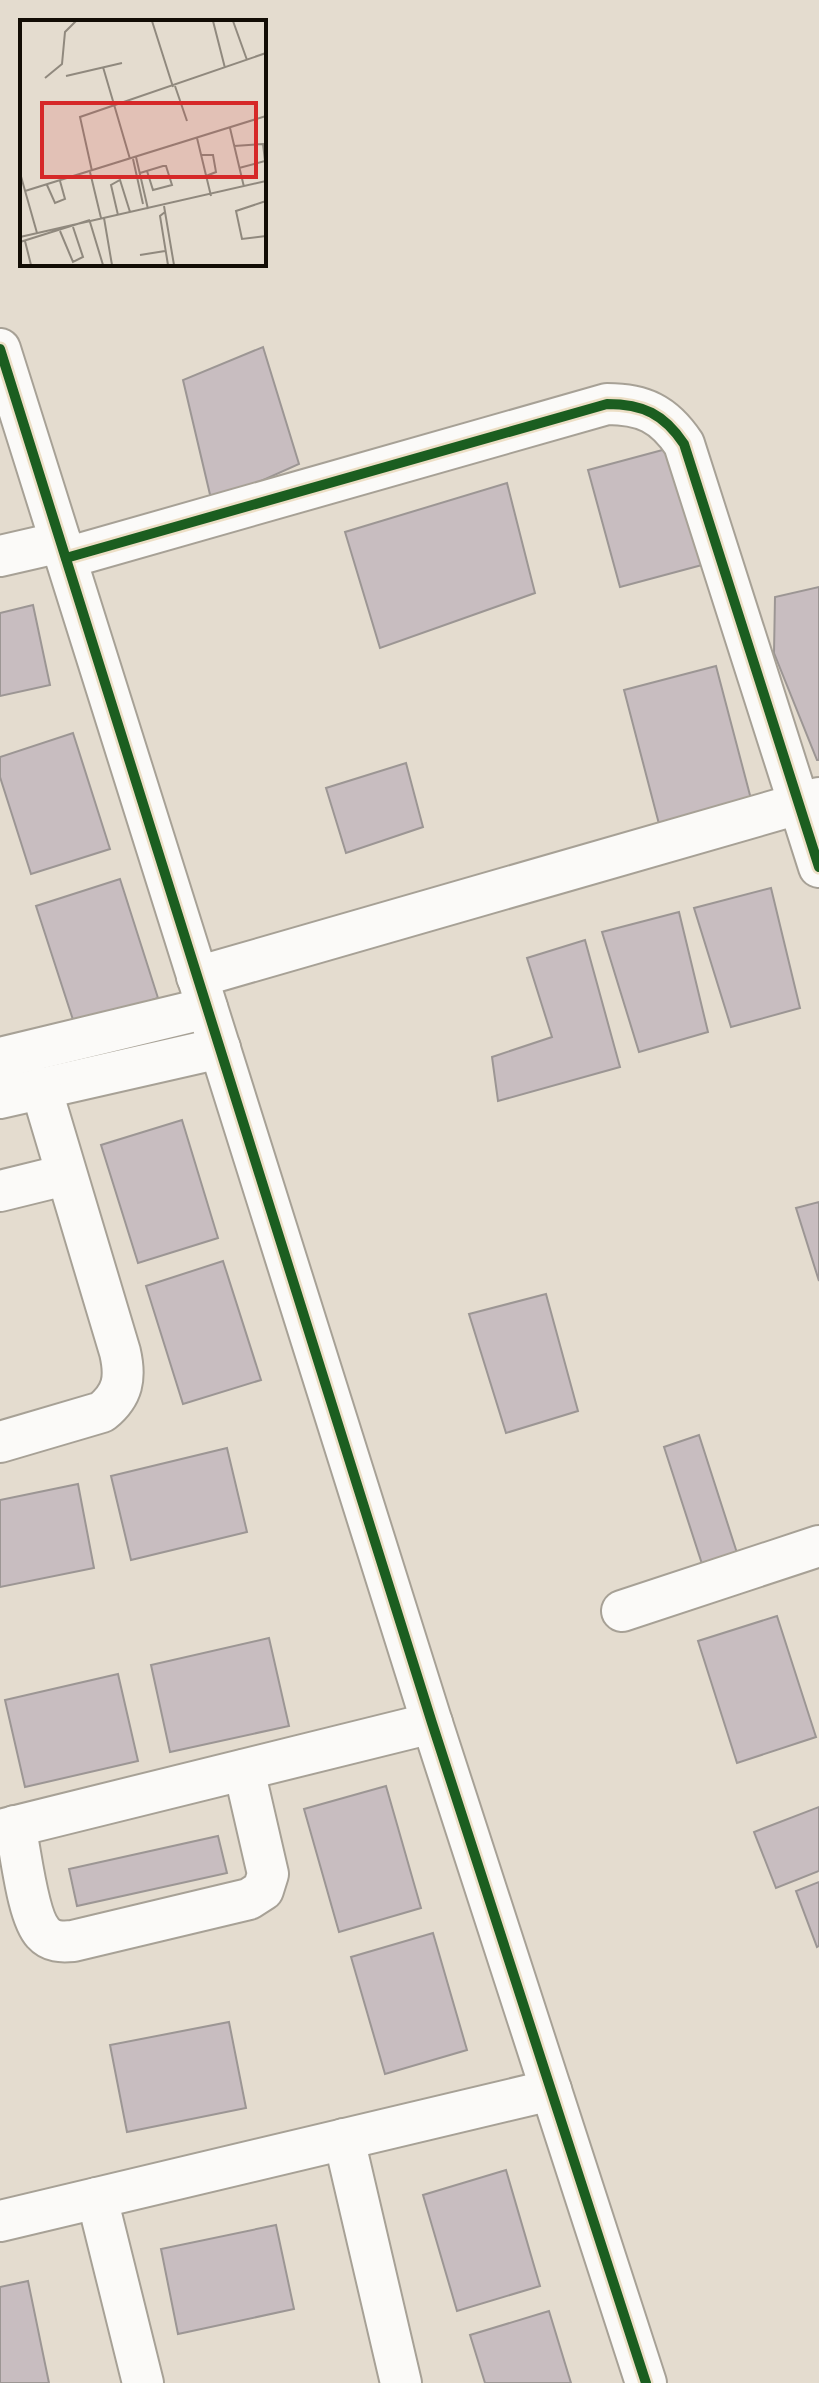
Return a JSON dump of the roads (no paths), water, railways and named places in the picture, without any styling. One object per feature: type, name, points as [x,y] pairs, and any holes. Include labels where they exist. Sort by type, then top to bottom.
[{"type":"street","points":[[0,349],[432,1723],[646,2383]]},
{"type":"street","points":[[0,556],[63,550],[607,404],[630,404],[652,411],[671,425],[684,444],[809,801],[819,867]]},
{"type":"street","points":[[0,1058],[809,801]]},
{"type":"street","points":[[0,1098],[220,1048]]},
{"type":"street","points":[[0,1442],[102,1412],[115,1401],[123,1385],[120,1352],[41,1088]]},
{"type":"street","points":[[0,1191],[65,1175]]},
{"type":"street","points":[[622,1611],[819,1546]]},
{"type":"street","points":[[244,1770],[268,1874],[263,1890],[249,1899],[73,1941],[55,1941],[46,1937],[37,1923],[8,1828],[432,1723]]},
{"type":"street","points":[[0,2221],[551,2090]]},
{"type":"street","points":[[344,2139],[401,2383]]},
{"type":"street","points":[[97,2198],[143,2383]]}]
